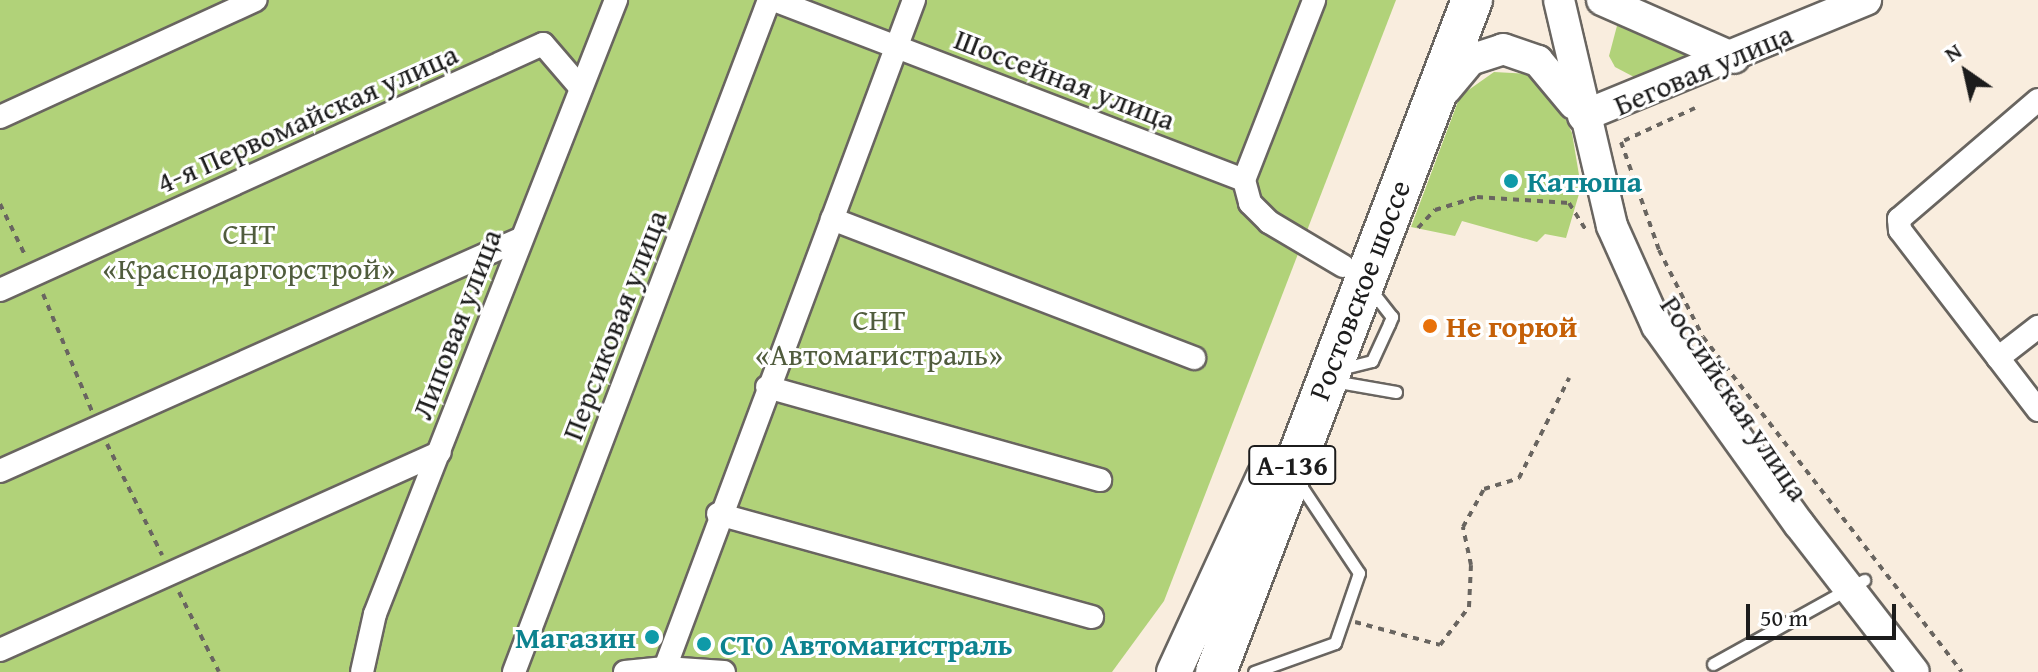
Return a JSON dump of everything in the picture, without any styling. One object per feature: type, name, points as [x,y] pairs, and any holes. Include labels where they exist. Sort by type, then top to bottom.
[{"type":"highway","name":"Ростовское шоссе","points":[[1190,672],[1277,473],[1353,274],[1444,0]]},
{"type":"highway","name":"Ростовское шоссе","points":[[1216,672],[1277,473],[1326,376],[1353,274],[1424,120],[1472,0]]},
{"type":"main road","name":"Российская улица","points":[[1559,0],[1570,63],[1591,114]]},
{"type":"main road","name":"Российская улица","points":[[1577,0],[1591,114],[1612,226],[1657,326],[1857,584],[1933,672]]},
{"type":"main road","points":[[1602,0],[1734,58]]},
{"type":"main road","name":"Беговая улица","points":[[1591,114],[1734,58],[1866,0]]},
{"type":"main road","name":"А-136","points":[[1424,120],[1470,60],[1503,49],[1538,61],[1591,114]]},
{"type":"main road","name":"А-136","points":[[1174,672],[1277,473]]},
{"type":"main road","name":"Российская улица","points":[[1857,584],[1914,672]]},
{"type":"street","points":[[0,117],[255,0]]},
{"type":"street","name":"Липовая улица","points":[[362,672],[375,614],[616,0]]},
{"type":"street","name":"Шоссейная улица","points":[[772,0],[1244,180]]},
{"type":"street","name":"Персиковая улица","points":[[514,672],[772,0]]},
{"type":"street","points":[[665,668],[718,514],[914,0]]},
{"type":"street","points":[[1308,2],[1244,180],[1250,203],[1269,222],[1353,274]]},
{"type":"street","name":"4-я Первомайская улица","points":[[0,290],[543,44],[580,87]]},
{"type":"street","points":[[2038,100],[1899,219],[1900,230],[2038,410]]},
{"type":"street","points":[[832,219],[1194,358]]},
{"type":"street","points":[[0,471],[520,239]]},
{"type":"street","points":[[1998,358],[2038,327]]},
{"type":"street","points":[[767,387],[1100,480]]},
{"type":"street","points":[[0,650],[440,452]]},
{"type":"street","points":[[718,514],[1092,617]]},
{"type":"street","points":[[625,672],[665,668],[724,672]]},
{"type":"lane","points":[[1326,376],[1396,392]]},
{"type":"lane","points":[[1254,672],[1335,643],[1359,573],[1277,473]]},
{"type":"lane","points":[[1713,664],[1857,584]]},
{"type":"path","points":[[1695,108],[1621,142],[1659,250],[1703,337],[1962,672]]},
{"type":"path","points":[[1416,230],[1435,210],[1477,197],[1569,203],[1588,233]]},
{"type":"path","points":[[1344,619],[1440,645],[1469,607],[1471,565],[1463,527],[1484,489],[1519,478],[1569,378]]},
{"type":"green space","name":"СНТ «Автомагистраль»","points":[[0,0],[1396,0],[1164,601],[1112,672],[0,672]]},
{"type":"green space","points":[[1618,22],[1693,56],[1634,77],[1615,67],[1609,56]]},
{"type":"green space","points":[[1494,72],[1531,74],[1560,107],[1572,133],[1581,187],[1566,238],[1545,234],[1537,242],[1462,221],[1455,236],[1411,227],[1460,96]]},
{"type":"place","name":"Катюша","points":[[1511,181]]},
{"type":"place","name":"Не горюй","points":[[1430,326]]},
{"type":"place","name":"Магазин","points":[[652,637]]},
{"type":"place","name":"СТО Автомагистраль","points":[[704,644]]},
{"type":"park label","name":"СНТ «Краснодаргорстрой»","points":[[249,250]]}]
